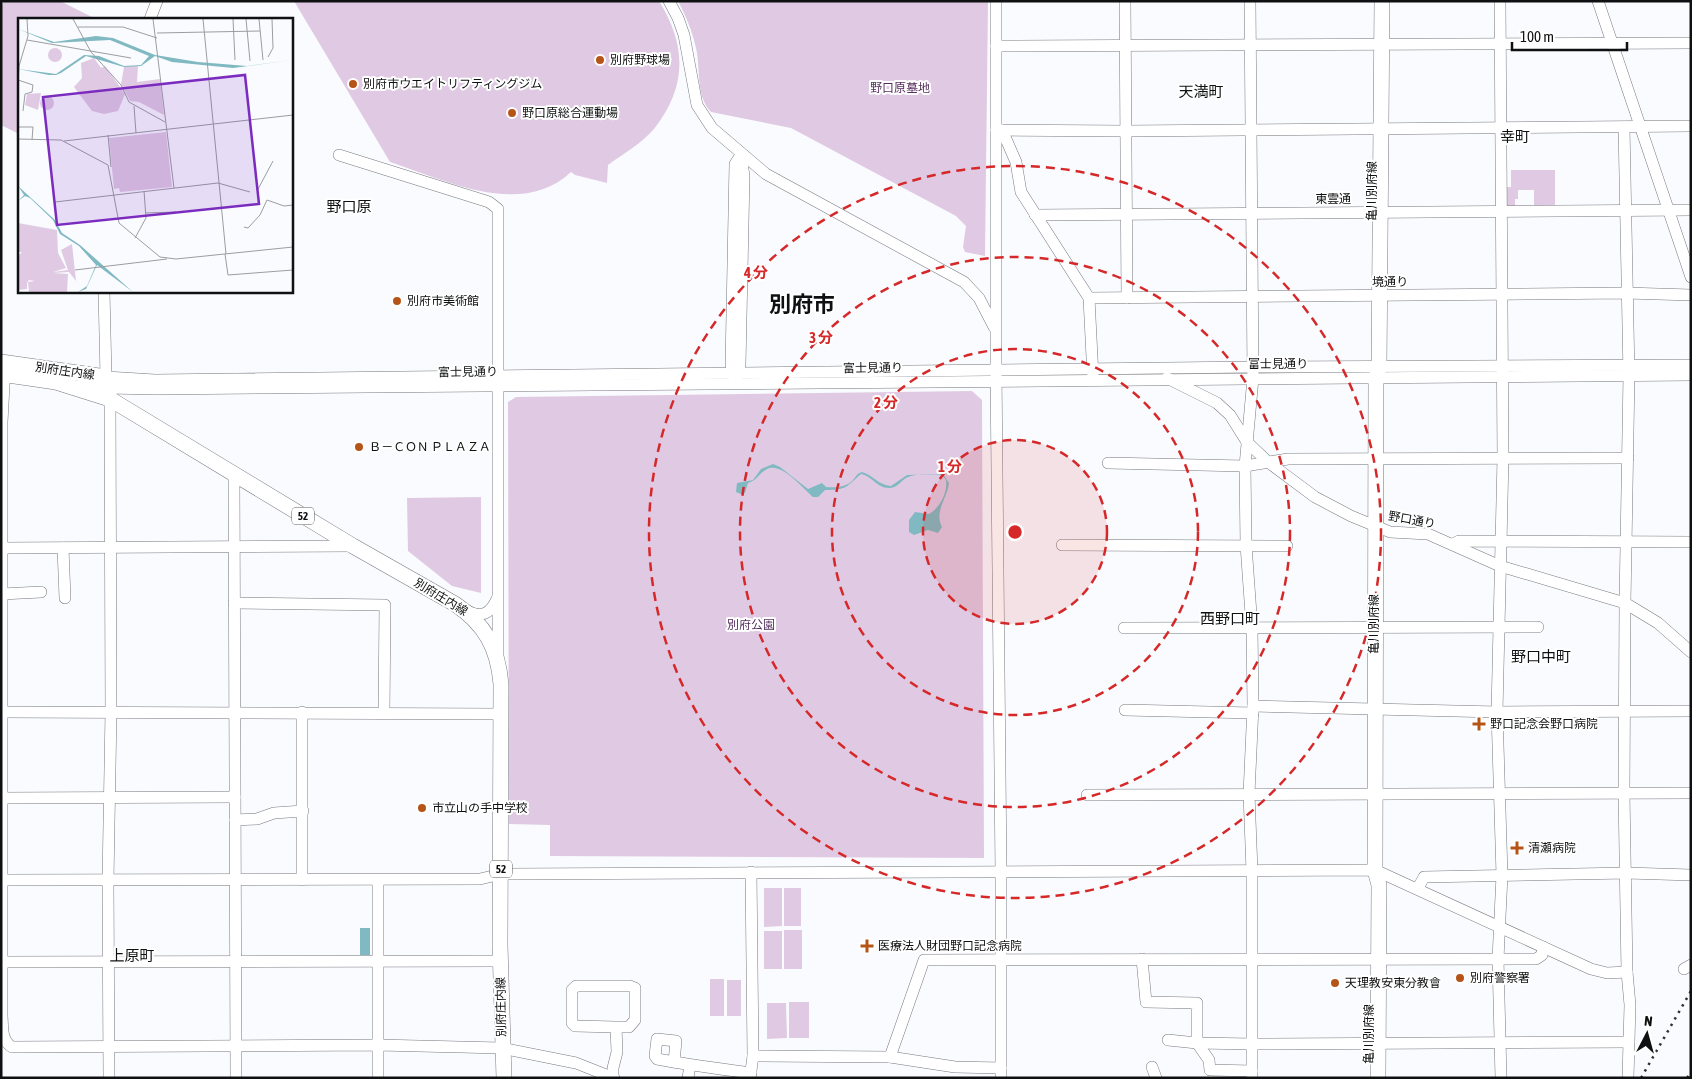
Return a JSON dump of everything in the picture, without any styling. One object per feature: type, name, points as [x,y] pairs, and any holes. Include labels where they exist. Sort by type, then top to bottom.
[{"type":"main road","name":"亀川別府線","points":[[1368,1078],[1373,1044],[1374,959],[1379,885],[1375,870],[1374,709],[1376,460],[1374,371],[1377,45],[1372,1]]},
{"type":"main road","name":"亀川別府線","points":[[1377,45],[1382,1]]},
{"type":"main road","name":"別府庄内線","points":[[3,368],[108,388],[234,475],[463,610],[483,628],[498,661],[501,684],[501,1048],[504,1077]]},
{"type":"main road","name":"別府庄内線","points":[[3,368],[56,382],[108,388]]},
{"type":"main road","name":"亀川別府線","points":[[1373,1044],[1378,1078]]},
{"type":"street","points":[[150,18],[157,1]]},
{"type":"street","points":[[669,1],[684,35],[694,94],[699,110],[712,128],[741,155],[766,174],[964,282],[975,292],[986,309],[996,333]]},
{"type":"street","points":[[753,1056],[890,1057],[1001,1073],[996,375],[999,130],[996,1]]},
{"type":"street","points":[[1125,1],[1127,298]]},
{"type":"street","points":[[1142,959],[1146,1002],[1197,1003],[1197,1044],[1209,1060],[1210,1070],[1252,1074],[1253,960],[1249,794],[1253,710],[1252,628],[1246,545],[1245,466],[1253,372],[1250,1]]},
{"type":"street","points":[[1500,1],[1503,458],[1496,712],[1502,875],[1498,959],[1501,1078]]},
{"type":"street","points":[[1598,1],[1691,277]]},
{"type":"street","points":[[996,46],[1691,43]]},
{"type":"street","points":[[1624,126],[1627,211],[1626,293],[1628,370],[1624,793],[1627,873],[1627,972],[1630,1016],[1628,1078]]},
{"type":"street","points":[[999,130],[1126,132],[1691,126]]},
{"type":"street","points":[[999,130],[1016,162],[1021,192],[1089,298],[1093,374],[1157,368],[1253,372]]},
{"type":"street","points":[[339,155],[489,202],[498,209],[500,381],[498,661]]},
{"type":"street","points":[[735,377],[743,185],[741,155]]},
{"type":"street","points":[[735,377],[735,164],[741,155]]},
{"type":"street","points":[[743,185],[751,175],[766,174]]},
{"type":"street","name":"東雲通","points":[[1035,215],[1691,210]]},
{"type":"street","points":[[104,292],[108,388],[112,712],[108,880],[110,1078]]},
{"type":"street","name":"境通り","points":[[1089,298],[1691,294]]},
{"type":"street","name":"富士見通り","points":[[108,388],[192,380],[500,381],[1093,374],[1167,378],[1253,372],[1628,370],[1691,365]]},
{"type":"street","name":"富士見通り","points":[[1374,371],[1408,367],[1503,371]]},
{"type":"street","points":[[3,368],[2,1034],[7,1044],[12,1047],[378,1045],[501,1048],[571,1061],[614,1077],[616,1027]]},
{"type":"street","name":"野口通り","points":[[1157,368],[1167,378],[1217,403],[1230,414],[1248,442],[1268,462],[1327,504],[1390,532],[1428,534],[1500,566],[1625,603],[1658,623],[1691,652]]},
{"type":"street","name":"富士見通り","points":[[1628,370],[1691,375]]},
{"type":"street","points":[[1108,463],[1245,466],[1288,459],[1628,458]]},
{"type":"street","points":[[234,475],[236,1078]]},
{"type":"street","points":[[1453,544],[1459,541],[1691,542]]},
{"type":"street","points":[[2,548],[234,545],[353,546]]},
{"type":"street","points":[[1062,545],[1287,546]]},
{"type":"street","points":[[63,548],[65,598]]},
{"type":"street","points":[[2,588],[41,592]]},
{"type":"street","points":[[463,610],[476,615],[483,615],[492,609],[499,596]]},
{"type":"street","points":[[234,603],[385,605],[384,713]]},
{"type":"street","points":[[1124,628],[1538,627]]},
{"type":"street","points":[[1125,710],[1374,709],[1626,713],[1691,711]]},
{"type":"street","points":[[2,712],[501,714]]},
{"type":"street","points":[[302,712],[302,880]]},
{"type":"street","points":[[1087,795],[1691,793]]},
{"type":"street","points":[[2,798],[235,797]]},
{"type":"street","points":[[235,820],[257,819],[274,813],[303,811]]},
{"type":"street","points":[[2,880],[378,880],[480,879],[501,874],[1375,870],[1501,926],[1591,969],[1607,973],[1627,972]]},
{"type":"street","points":[[674,1062],[751,1075],[753,1056],[751,872]]},
{"type":"street","points":[[1418,888],[1424,877],[1627,873],[1691,875]]},
{"type":"street","points":[[378,880],[378,1078]]},
{"type":"street","points":[[890,1057],[924,960],[1536,959],[1542,955],[1543,947]]},
{"type":"street","points":[[2,962],[496,961]]},
{"type":"street","points":[[576,986],[630,986],[635,988],[635,1020],[628,1027],[616,1027],[576,1026],[572,1023],[572,990],[576,986]]},
{"type":"street","points":[[1168,1040],[1197,1044],[1628,1042]]},
{"type":"street","points":[[688,1078],[690,1065]]},
{"type":"green space","points":[[4,1],[60,1],[92,17],[18,18],[18,134],[1,125],[1,7]]},
{"type":"green space","name":"野口原総合運動場","points":[[294,1],[659,1],[675,34],[679,66],[677,82],[673,98],[654,129],[638,144],[608,165],[607,183],[575,175],[571,172],[551,186],[529,193],[506,194],[482,191],[434,178],[390,162]]},
{"type":"green space","name":"野口原墓地","points":[[678,1],[988,1],[985,256],[965,252],[963,247],[966,226],[956,216],[791,128],[711,112],[703,98],[699,82],[693,36]]},
{"type":"green space","points":[[1511,170],[1555,170],[1555,208],[1534,208],[1534,190],[1518,190],[1515,208],[1504,208],[1504,187],[1511,187]]},
{"type":"green space","name":"別府公園","points":[[972,391],[982,400],[984,858],[550,856],[550,825],[509,824],[508,402],[516,397]]},
{"type":"green space","points":[[481,497],[481,593],[452,586],[408,551],[407,498]]},
{"type":"green space","points":[[764,888],[782,888],[782,926],[764,927]]},
{"type":"green space","points":[[784,888],[801,888],[801,926],[784,926]]},
{"type":"green space","points":[[784,930],[802,930],[802,969],[784,969]]},
{"type":"green space","points":[[764,931],[782,931],[782,969],[764,969]]},
{"type":"green space","points":[[710,979],[724,979],[724,1016],[710,1016]]},
{"type":"green space","points":[[727,980],[741,980],[741,1016],[727,1016]]},
{"type":"green space","points":[[789,1002],[809,1002],[809,1038],[789,1038]]},
{"type":"green space","points":[[767,1003],[786,1003],[787,1038],[767,1039]]},
{"type":"water","points":[[773,464],[780,467],[808,489],[822,483],[826,487],[844,486],[862,472],[883,484],[891,486],[907,475],[918,475],[910,476],[896,486],[889,488],[881,486],[861,474],[846,487],[825,490],[818,497],[813,497],[786,473],[773,468],[767,469],[754,481],[748,483],[745,493],[736,492],[737,483],[753,480],[761,469]]},
{"type":"water","points":[[932,474],[943,474],[949,483],[939,516],[942,527],[938,533],[928,530],[914,535],[909,532],[909,520],[915,512],[929,514],[933,511],[940,504],[946,490],[946,480],[942,475]]},
{"type":"water","points":[[360,928],[370,928],[370,955],[360,955]]},
{"type":"railway","points":[[1641,1078],[1691,991]]},
{"type":"railway","points":[[1687,1078],[1691,1072]]},
{"type":"place","name":"別府野球場","points":[[600,60]]},
{"type":"place","name":"別府市ウエイトリフティングジム","points":[[353,84]]},
{"type":"place","name":"野口原総合運動場","points":[[512,113]]},
{"type":"place","name":"別府市美術館","points":[[397,301]]},
{"type":"place","name":"Ｂ－ＣＯＮ ＰＬＡＺＡ","points":[[359,447]]},
{"type":"place","name":"野口記念会野口病院","points":[[1479,724]]},
{"type":"place","name":"市立山の手中学校","points":[[422,808]]},
{"type":"place","name":"清瀬病院","points":[[1517,848]]},
{"type":"place","name":"医療法人財団野口記念病院","points":[[867,946]]},
{"type":"place","name":"別府警察署","points":[[1460,978]]},
{"type":"place","name":"天理教安東分教會","points":[[1335,983]]},
{"type":"district","name":"天満町","points":[[1201,92]]},
{"type":"district","name":"幸町","points":[[1515,137]]},
{"type":"district","name":"野口原","points":[[349,207]]},
{"type":"district","name":"別府市","points":[[802,304]]},
{"type":"district","name":"西野口町","points":[[1230,619]]},
{"type":"district","name":"野口中町","points":[[1541,657]]},
{"type":"district","name":"上原町","points":[[132,956]]}]
